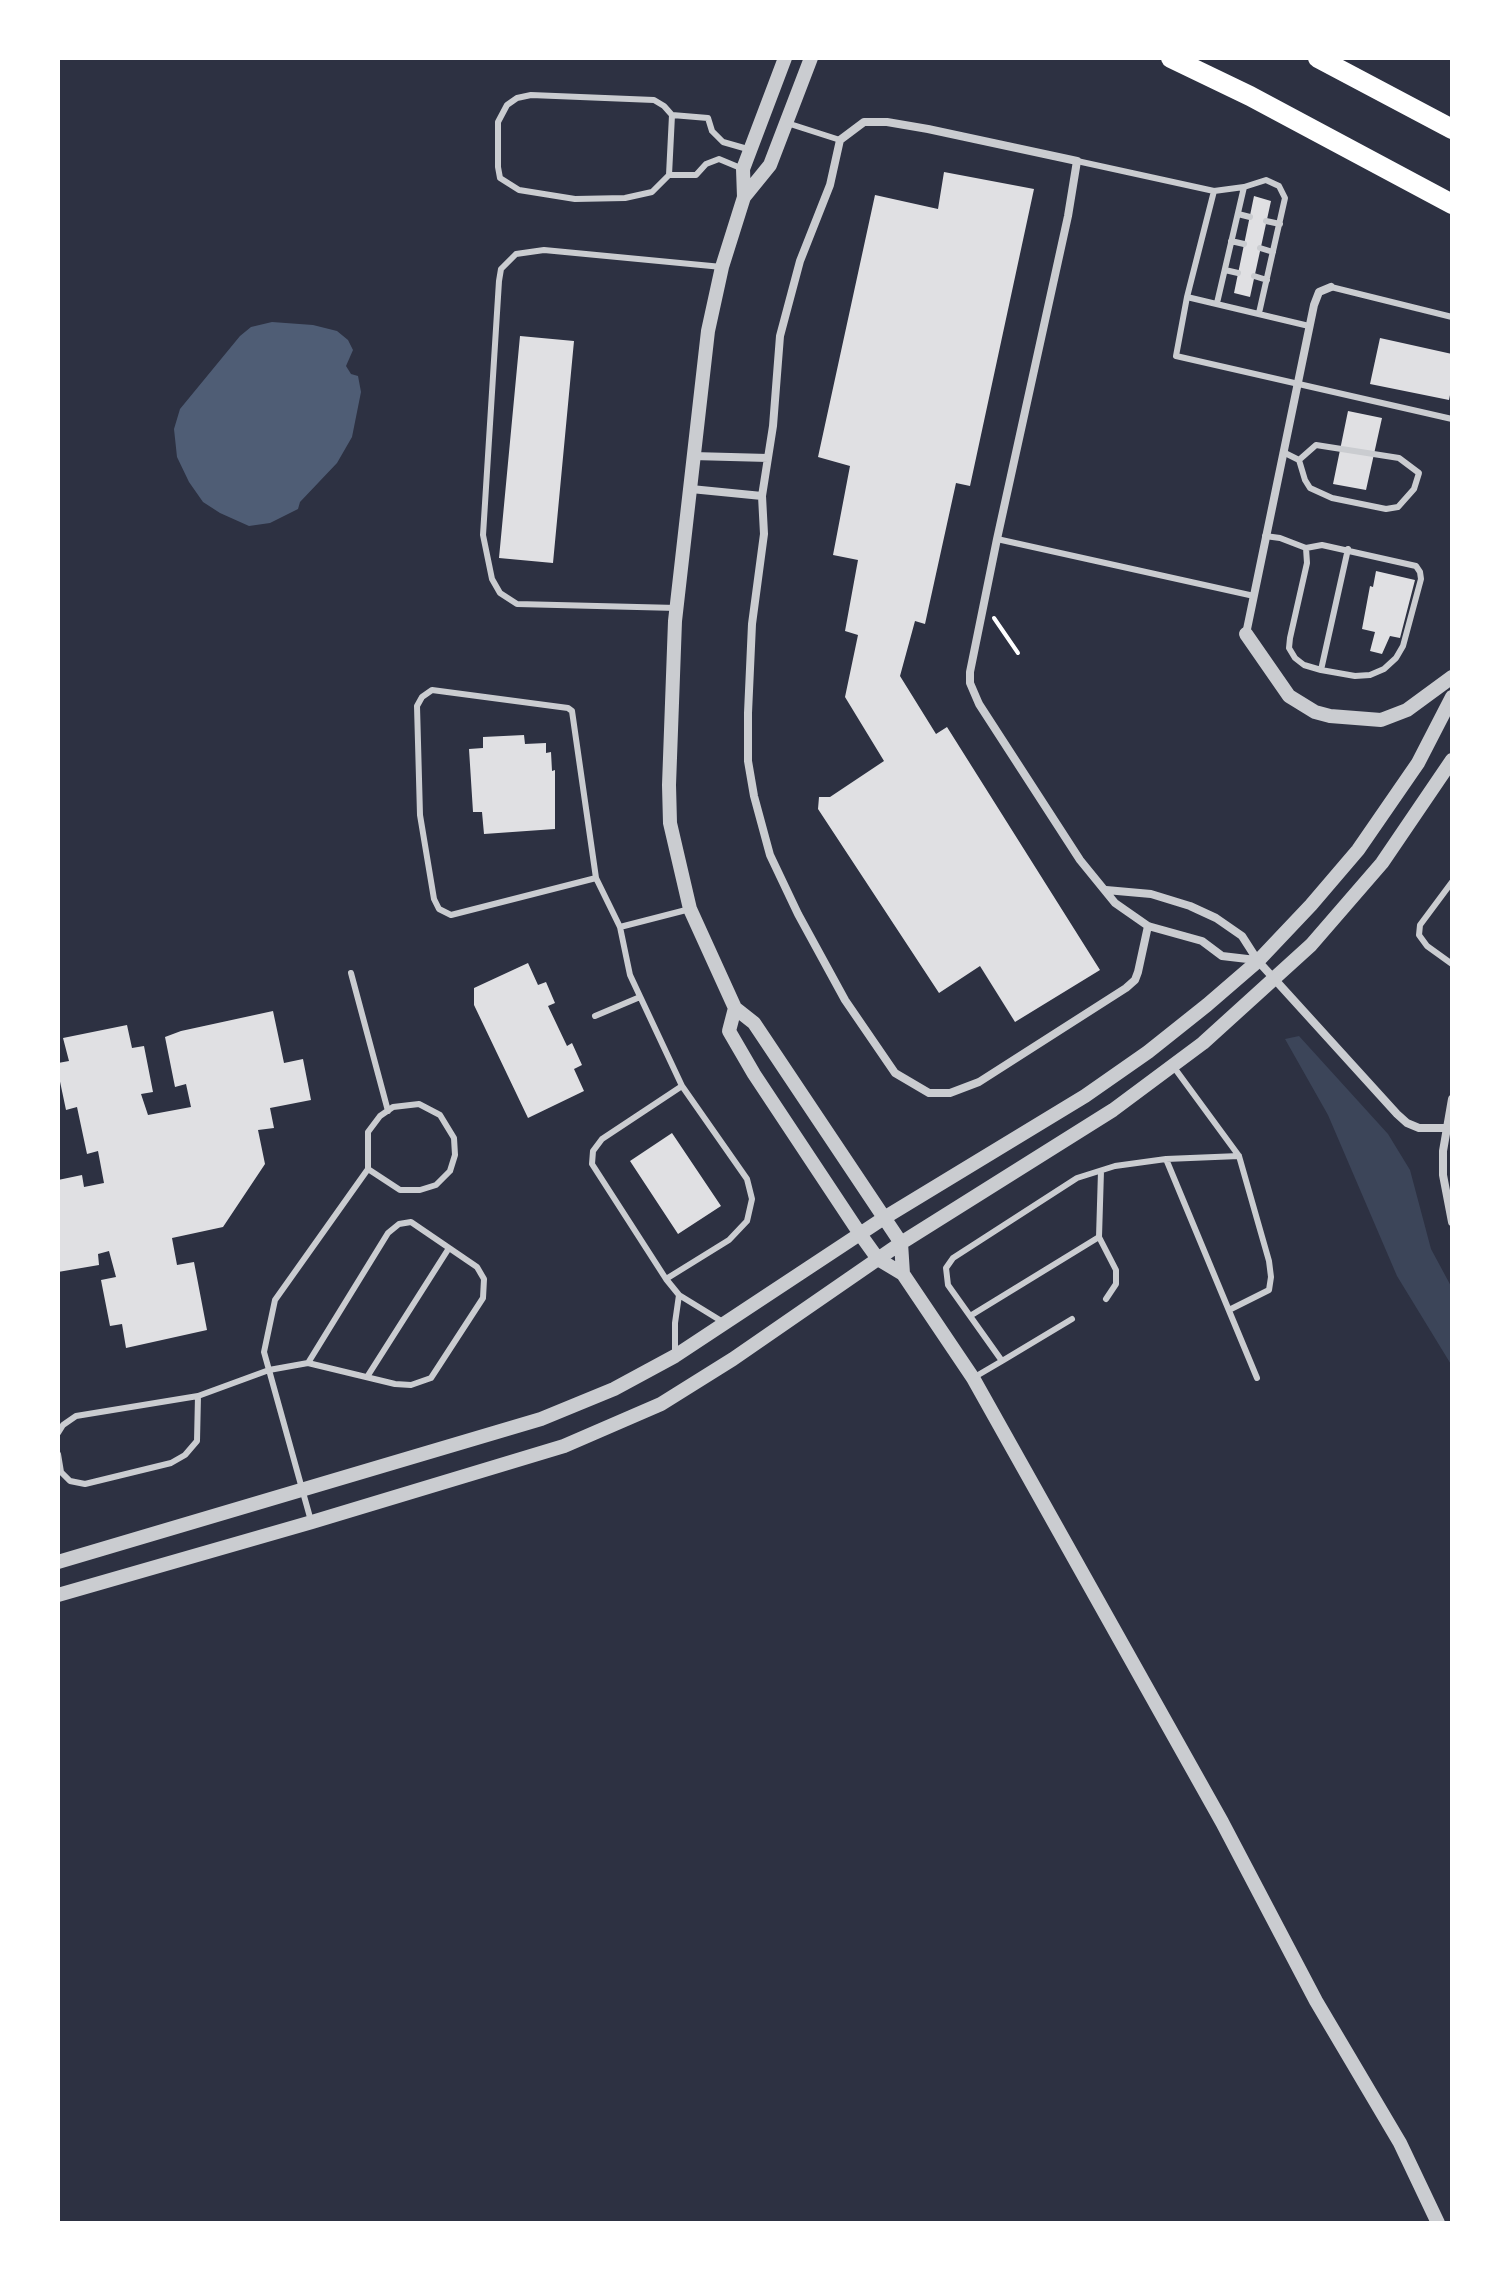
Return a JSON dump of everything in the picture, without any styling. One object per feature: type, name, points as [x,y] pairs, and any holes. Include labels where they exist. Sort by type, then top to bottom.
[{"type":"highway","points":[[1171,58],[1250,96],[1452,204]]},
{"type":"highway","points":[[1318,58],[1452,129]]},
{"type":"street","points":[[785,58],[743,169],[744,197],[722,267],[708,331],[677,608],[670,823],[690,909],[735,1008],[754,1023],[901,1243],[903,1274]]},
{"type":"street","points":[[744,197],[770,165],[810,58]]},
{"type":"street","points":[[1148,926],[1135,980],[979,1082],[964,1089],[929,1093],[895,1073],[845,1000],[770,855],[748,761],[748,713],[752,624],[764,534],[762,496],[780,336],[800,261],[830,185],[840,140],[864,122],[887,122],[1077,161],[1068,216],[970,672],[973,694],[1080,860],[1115,903],[1148,926],[1202,941],[1222,956],[1258,961]]},
{"type":"street","points":[[1331,287],[1319,292],[1309,326],[1246,634],[1289,696],[1315,712],[1330,716],[1381,720],[1407,710],[1452,677]]},
{"type":"street","points":[[693,456],[768,458]]},
{"type":"street","points":[[691,489],[762,496]]},
{"type":"street","points":[[58,1562],[541,1419],[614,1389],[675,1356],[884,1218],[1085,1096],[1180,1028],[1258,961],[1335,878],[1418,763],[1452,697]]},
{"type":"street","points":[[58,1595],[564,1446],[661,1404],[733,1359],[901,1243],[1113,1110],[1173,1066],[1311,945],[1382,863],[1452,760]]},
{"type":"street","points":[[1106,890],[1151,894],[1190,906],[1216,918],[1242,936],[1258,961],[1397,1114],[1419,1128],[1448,1127]]},
{"type":"street","points":[[735,1008],[729,1031],[754,1074],[878,1259],[903,1274],[973,1378],[1222,1822],[1316,2001],[1400,2143],[1438,2223]]},
{"type":"street","points":[[1452,1099],[1443,1175],[1452,1222]]},
{"type":"lane","points":[[810,58],[819,58]]},
{"type":"lane","points":[[672,115],[669,175],[652,192],[625,198],[575,199],[519,190],[500,178],[498,122],[507,105],[517,98],[531,95],[654,100],[672,115],[708,118],[712,131],[723,142],[751,150]]},
{"type":"lane","points":[[787,123],[840,140]]},
{"type":"lane","points":[[669,175],[696,175],[706,164],[719,159],[743,169]]},
{"type":"lane","points":[[1077,161],[1214,191],[1266,180],[1279,186],[1285,198],[1259,313]]},
{"type":"lane","points":[[1217,303],[1244,187]]},
{"type":"lane","points":[[1214,191],[1187,297],[1176,356],[1452,419]]},
{"type":"lane","points":[[1238,214],[1250,217]]},
{"type":"lane","points":[[1266,221],[1280,224]]},
{"type":"lane","points":[[1231,241],[1244,244]]},
{"type":"lane","points":[[1260,248],[1273,252]]},
{"type":"lane","points":[[677,608],[517,604],[500,593],[492,579],[483,535],[499,281],[501,269],[516,254],[544,250],[722,267]]},
{"type":"lane","points":[[1225,270],[1238,273]]},
{"type":"lane","points":[[1254,276],[1267,280]]},
{"type":"lane","points":[[1331,287],[1452,317]]},
{"type":"lane","points":[[1187,297],[1309,326]]},
{"type":"lane","points":[[1283,452],[1299,460],[1310,488],[1332,498],[1386,509],[1398,507],[1414,489],[1419,473],[1399,458],[1316,445],[1299,460]]},
{"type":"lane","points":[[1265,536],[1306,548],[1322,545],[1348,549],[1416,566],[1421,579],[1403,646],[1384,669],[1370,675],[1355,676],[1304,665],[1295,658],[1289,648],[1307,563],[1306,548]]},
{"type":"lane","points":[[997,539],[1254,596]]},
{"type":"lane","points":[[1321,670],[1348,549]]},
{"type":"lane","points":[[596,878],[451,915],[439,909],[434,899],[420,815],[417,706],[422,697],[432,690],[572,711],[596,878],[620,927],[630,975],[682,1086],[747,1179],[752,1199],[747,1221],[729,1240],[666,1279]]},
{"type":"lane","points":[[1452,882],[1420,925],[1419,935],[1427,946],[1452,964]]},
{"type":"lane","points":[[620,927],[690,909]]},
{"type":"lane","points":[[351,973],[388,1111]]},
{"type":"lane","points":[[595,1016],[640,997]]},
{"type":"lane","points":[[1173,1066],[1239,1156],[1271,1277],[1269,1290],[1229,1310]]},
{"type":"lane","points":[[682,1086],[602,1139],[593,1151],[592,1164],[679,1295],[723,1322]]},
{"type":"lane","points":[[312,1522],[264,1352],[275,1300],[368,1169],[368,1132],[380,1116],[406,1104],[419,1104],[440,1115],[454,1138],[455,1155],[450,1171],[436,1185],[420,1190],[400,1190],[368,1169]]},
{"type":"lane","points":[[1002,1361],[948,1285],[946,1268],[953,1258],[1077,1178],[1166,1159],[1239,1156]]},
{"type":"lane","points":[[1166,1159],[1257,1378]]},
{"type":"lane","points":[[1101,1171],[1099,1237],[1116,1270],[1116,1284],[1106,1299]]},
{"type":"lane","points":[[58,1433],[76,1416],[198,1396],[269,1370],[308,1363],[395,1384],[411,1385],[431,1378],[483,1298],[484,1279],[477,1267],[411,1222],[399,1224],[388,1233],[308,1363]]},
{"type":"lane","points":[[970,1316],[1099,1237]]},
{"type":"lane","points":[[367,1377],[449,1248]]},
{"type":"lane","points":[[675,1356],[679,1295]]},
{"type":"lane","points":[[973,1378],[1072,1319]]},
{"type":"lane","points":[[58,1454],[61,1472],[70,1481],[85,1484],[171,1463],[185,1455],[197,1441],[198,1396]]},
{"type":"path","points":[[994,617],[1018,653]]},
{"type":"shaded area","points":[[272,322],[313,325],[337,331],[348,340],[353,350],[346,366],[351,374],[358,376],[361,392],[352,437],[337,463],[300,502],[298,509],[270,523],[249,526],[203,502],[177,457],[174,429],[180,409],[240,336],[251,327]]},
{"type":"shaded area","points":[[1299,1036],[1388,1134],[1410,1170],[1431,1249],[1452,1288],[1452,1366],[1397,1276],[1328,1115],[1285,1039]]},
{"type":"building","points":[[944,172],[1034,189],[970,486],[956,483],[925,624],[915,621],[900,676],[936,734],[947,727],[1100,970],[1015,1022],[980,966],[939,993],[818,809],[819,797],[830,797],[884,761],[845,697],[858,635],[845,631],[858,560],[833,555],[850,466],[818,457],[875,195],[938,209]]},
{"type":"building","points":[[1254,196],[1271,201],[1250,297],[1234,293]]},
{"type":"building","points":[[520,336],[574,341],[553,563],[499,558]]},
{"type":"building","points":[[1380,338],[1452,354],[1449,400],[1370,384]]},
{"type":"building","points":[[1348,411],[1382,418],[1366,490],[1333,484]]},
{"type":"building","points":[[1376,571],[1415,580],[1400,638],[1390,636],[1382,654],[1370,651],[1375,632],[1362,629]]},
{"type":"building","points":[[524,735],[525,744],[546,743],[546,753],[551,752],[552,771],[555,770],[555,829],[484,834],[482,812],[473,812],[469,749],[483,748],[483,737]]},
{"type":"building","points":[[528,963],[538,985],[546,982],[555,1003],[548,1006],[567,1046],[572,1043],[582,1065],[574,1069],[584,1091],[528,1118],[474,1005],[474,988]]},
{"type":"building","points":[[273,1011],[284,1063],[303,1059],[311,1100],[270,1108],[274,1128],[258,1130],[265,1164],[223,1227],[172,1238],[177,1265],[194,1262],[207,1330],[126,1348],[122,1324],[110,1326],[101,1280],[116,1277],[109,1251],[98,1254],[99,1265],[58,1272],[58,1180],[82,1175],[84,1187],[104,1183],[98,1151],[87,1154],[77,1107],[66,1110],[58,1072],[58,1063],[69,1061],[63,1038],[127,1025],[132,1048],[144,1046],[153,1092],[141,1094],[148,1115],[191,1107],[186,1084],[175,1087],[165,1037]]},
{"type":"building","points":[[672,1133],[721,1206],[678,1234],[630,1161]]}]
